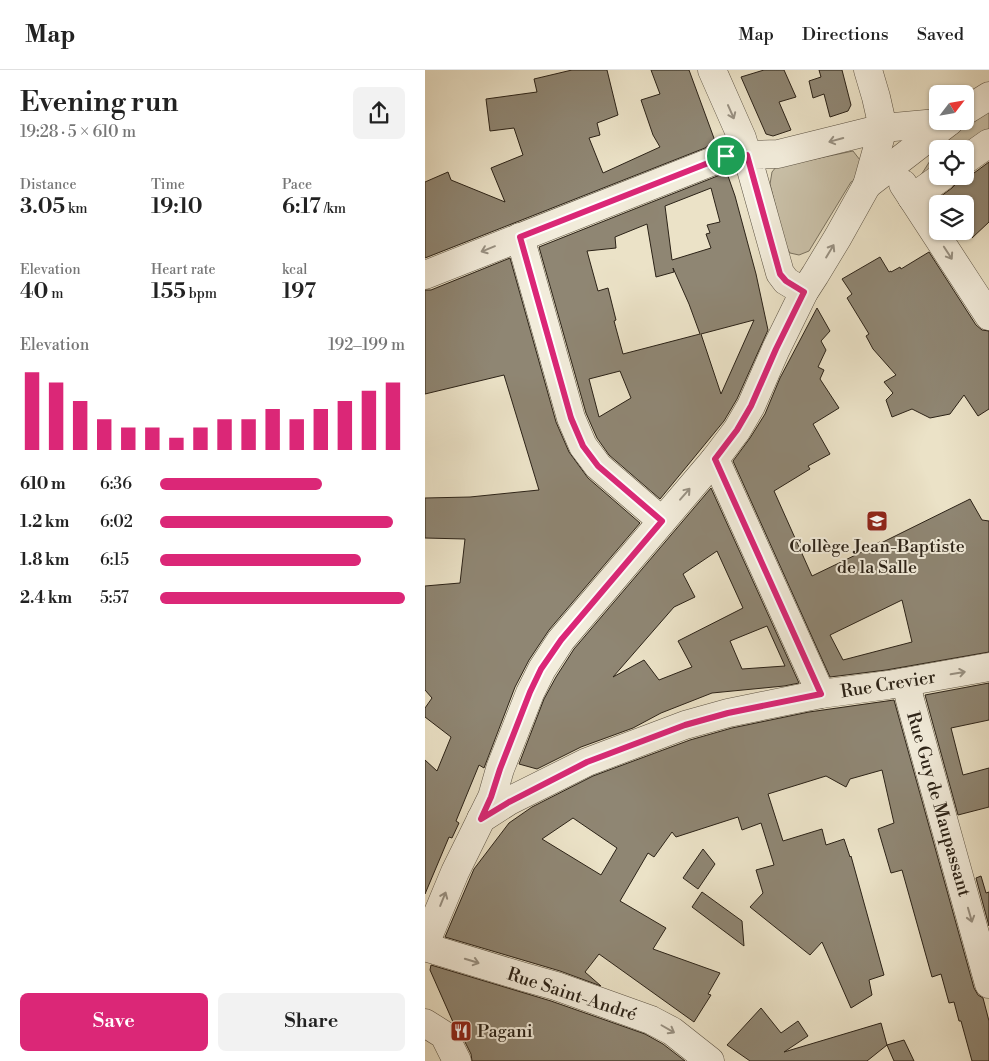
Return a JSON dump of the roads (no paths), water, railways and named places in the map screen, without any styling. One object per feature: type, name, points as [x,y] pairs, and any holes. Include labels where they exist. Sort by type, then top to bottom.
[{"type":"street","points":[[712,70],[743,138],[780,274],[786,281],[804,292]]},
{"type":"street","points":[[425,946],[455,872],[491,797],[530,692],[541,669],[561,640],[715,459],[737,430],[751,406],[804,292],[867,185],[883,128],[868,70]]},
{"type":"street","points":[[974,105],[989,96]]},
{"type":"street","points":[[425,275],[726,156],[778,154],[883,128],[929,126]]},
{"type":"street","points":[[867,185],[938,130]]},
{"type":"street","points":[[908,191],[921,163],[941,130]]},
{"type":"street","points":[[974,154],[989,143]]},
{"type":"street","points":[[908,191],[929,182]]},
{"type":"street","points":[[908,191],[989,316]]},
{"type":"street","points":[[520,237],[571,418],[583,446],[598,466],[662,521]]},
{"type":"street","points":[[715,459],[821,694]]},
{"type":"street","name":"Rue Crevier","points":[[481,819],[509,802],[587,762],[685,725],[728,713],[821,694],[906,682],[989,667]]},
{"type":"street","name":"Rue Guy de Maupassant","points":[[906,682],[989,984]]},
{"type":"street","name":"Rue Saint-André","points":[[425,946],[556,986],[651,1020],[672,1031],[710,1061]]},
{"type":"street","points":[[425,1023],[444,1035],[457,1061]]},
{"type":"place","name":"Collège Jean-Baptiste de la Salle","points":[[877,521]]},
{"type":"place","name":"Pagani","points":[[461,1031]]}]
